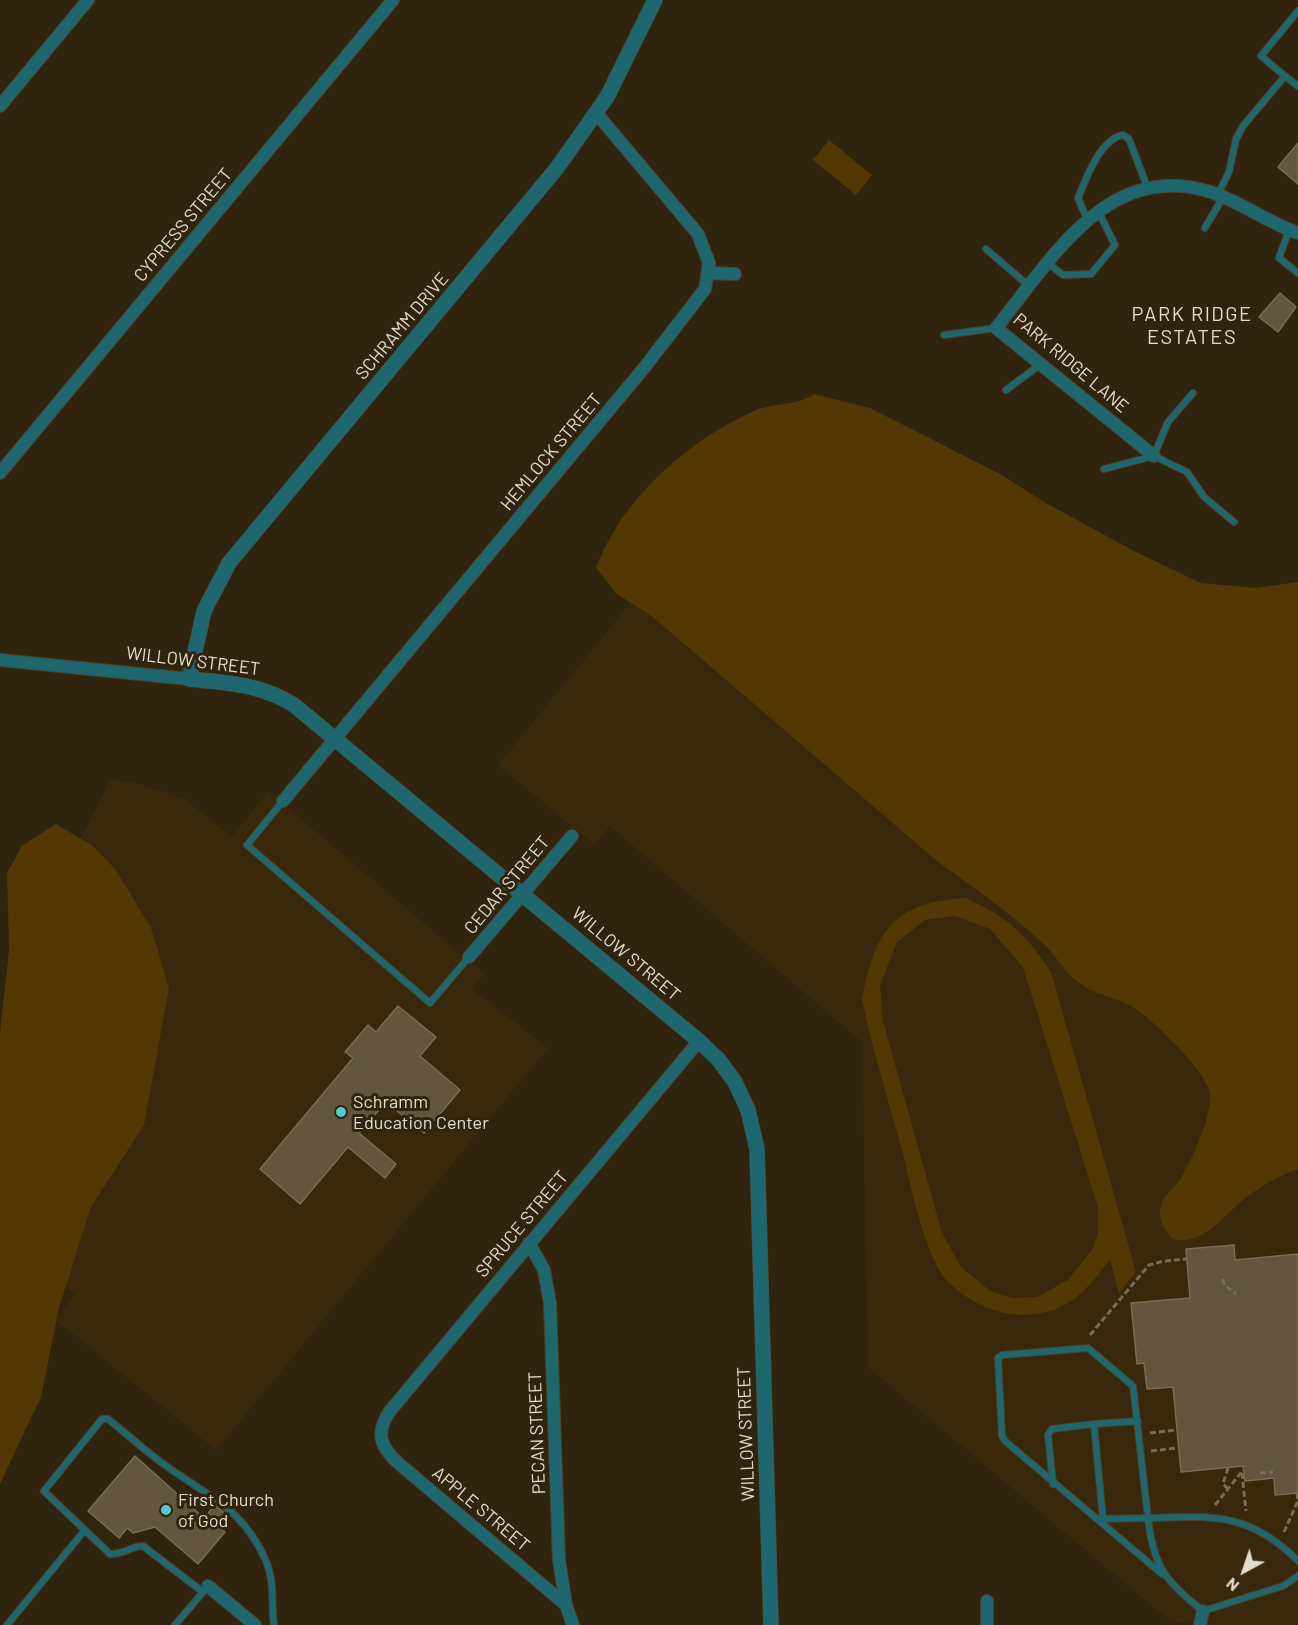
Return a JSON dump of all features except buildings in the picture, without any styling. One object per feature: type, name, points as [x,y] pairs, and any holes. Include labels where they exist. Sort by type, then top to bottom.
[{"type":"street","points":[[0,106],[88,0]]},
{"type":"street","name":"CYPRESS STREET","points":[[0,473],[393,0]]},
{"type":"street","name":"SCHRAMM DRIVE","points":[[189,678],[204,611],[229,563],[514,222],[597,114],[619,76],[655,0]]},
{"type":"street","points":[[597,114],[698,234],[704,245],[709,273],[735,274]]},
{"type":"street","name":"PARK RIDGE LANE","points":[[1154,456],[996,328],[1087,219],[1122,195],[1148,189],[1191,188],[1220,196],[1294,231]]},
{"type":"street","name":"HEMLOCK STREET","points":[[283,801],[699,301],[709,273]]},
{"type":"street","name":"WILLOW STREET","points":[[0,660],[249,685],[275,693],[335,738],[523,893],[719,1060],[735,1083],[748,1110],[755,1135],[771,1625]]},
{"type":"street","name":"CEDAR STREET","points":[[469,957],[572,836]]},
{"type":"street","name":"SPRUCE STREET","points":[[380,1435],[390,1411],[699,1041]]},
{"type":"street","name":"PECAN STREET","points":[[529,1243],[544,1270],[550,1303],[560,1560],[566,1605],[573,1625]]},
{"type":"street","name":"APPLE STREET","points":[[380,1435],[381,1443],[397,1462],[566,1605]]},
{"type":"street","points":[[205,1589],[255,1625]]},
{"type":"street","points":[[987,1601],[987,1625]]},
{"type":"street","points":[[1200,1625],[1203,1611]]},
{"type":"lane","points":[[1298,10],[1261,56],[1298,86]]},
{"type":"lane","points":[[1205,228],[1230,172],[1236,139],[1243,126],[1285,76]]},
{"type":"lane","points":[[1087,219],[1078,198],[1093,162],[1116,136],[1123,135],[1129,139],[1148,189]]},
{"type":"lane","points":[[1048,263],[1063,275],[1091,274],[1115,245],[1097,210]]},
{"type":"lane","points":[[1294,231],[1279,258],[1298,273]]},
{"type":"lane","points":[[986,249],[1030,286]]},
{"type":"lane","points":[[944,335],[996,328]]},
{"type":"lane","points":[[1006,390],[1041,364]]},
{"type":"lane","points":[[1154,456],[1168,422],[1193,393]]},
{"type":"lane","points":[[1104,469],[1154,456],[1187,472],[1204,497],[1234,522]]},
{"type":"lane","points":[[283,801],[248,845],[430,1003],[469,957]]},
{"type":"lane","points":[[1162,1574],[1150,1539],[1135,1391],[1130,1382],[1088,1348],[1002,1355],[998,1358],[1002,1436],[1010,1447],[1053,1484],[1100,1519],[1203,1611],[1283,1586],[1298,1576]]},
{"type":"lane","points":[[175,1625],[205,1589],[143,1546],[136,1546],[118,1555],[110,1554],[84,1531],[73,1516],[44,1491],[98,1422],[108,1419],[162,1463],[221,1501],[248,1529],[267,1563],[273,1591],[274,1625]]},
{"type":"lane","points":[[1053,1484],[1048,1435],[1052,1429],[1137,1421]]},
{"type":"lane","points":[[1094,1424],[1100,1519]]},
{"type":"lane","points":[[1100,1519],[1206,1516],[1233,1520],[1257,1529],[1279,1542],[1298,1561]]},
{"type":"lane","points":[[7,1625],[84,1531]]},
{"type":"path","points":[[1090,1335],[1149,1265],[1164,1260],[1186,1258]]},
{"type":"path","points":[[1223,1279],[1224,1285],[1236,1294]]},
{"type":"path","points":[[1150,1433],[1177,1430]]},
{"type":"path","points":[[1151,1451],[1179,1448]]},
{"type":"path","points":[[1228,1468],[1223,1484],[1228,1489]]},
{"type":"path","points":[[1260,1473],[1273,1472]]},
{"type":"path","points":[[1215,1505],[1243,1473],[1246,1511]]},
{"type":"path","points":[[1284,1532],[1298,1502],[1297,1493]]},
{"type":"shaded area","points":[[829,140],[872,175],[856,195],[813,160]]},
{"type":"shaded area","points":[[814,394],[870,408],[1000,474],[1046,503],[1136,552],[1201,583],[1256,588],[1298,582],[1298,1169],[1278,1177],[1248,1196],[1214,1226],[1195,1238],[1173,1239],[1166,1231],[1160,1217],[1163,1199],[1179,1181],[1190,1162],[1209,1108],[1208,1087],[1185,1055],[1161,1030],[1138,1011],[1123,1002],[1085,987],[1074,979],[1050,950],[1033,935],[994,902],[938,862],[653,617],[617,594],[596,568],[622,519],[640,496],[681,456],[705,438],[754,411],[800,401]]},
{"type":"shaded area","points":[[651,578],[1298,1119],[1298,1625],[1203,1625],[1170,1621],[868,1367],[862,1042],[610,826],[594,845],[498,765]]},
{"type":"shaded area","points":[[110,780],[132,782],[185,799],[232,837],[268,791],[484,974],[472,989],[548,1048],[216,1450],[55,1319],[75,1295],[0,1219],[26,948]]},
{"type":"shaded area","points":[[56,824],[92,845],[116,870],[151,928],[169,988],[144,1125],[91,1207],[59,1308],[41,1397],[0,1484],[0,1033],[9,950],[7,873],[22,846]]},
{"type":"shaded area","points":[[966,898],[1005,920],[1033,947],[1051,972],[1136,1272],[1119,1293],[1110,1259],[1083,1291],[1063,1306],[1038,1314],[1002,1313],[983,1306],[957,1290],[949,1283],[933,1258],[914,1201],[862,1000],[873,956],[891,925],[904,914],[921,906]],"holes":[[[955,916],[990,929],[1023,967],[1098,1208],[1098,1232],[1092,1250],[1068,1280],[1037,1297],[1013,1298],[990,1291],[961,1267],[942,1233],[883,1021],[880,985],[897,942],[925,920]]]},
{"type":"place","name":"Schramm Education Center","points":[[341,1112]]},
{"type":"place","name":"First Church of God","points":[[166,1510]]},
{"type":"district","name":"PARK RIDGE ESTATES","points":[[1192,326]]}]
